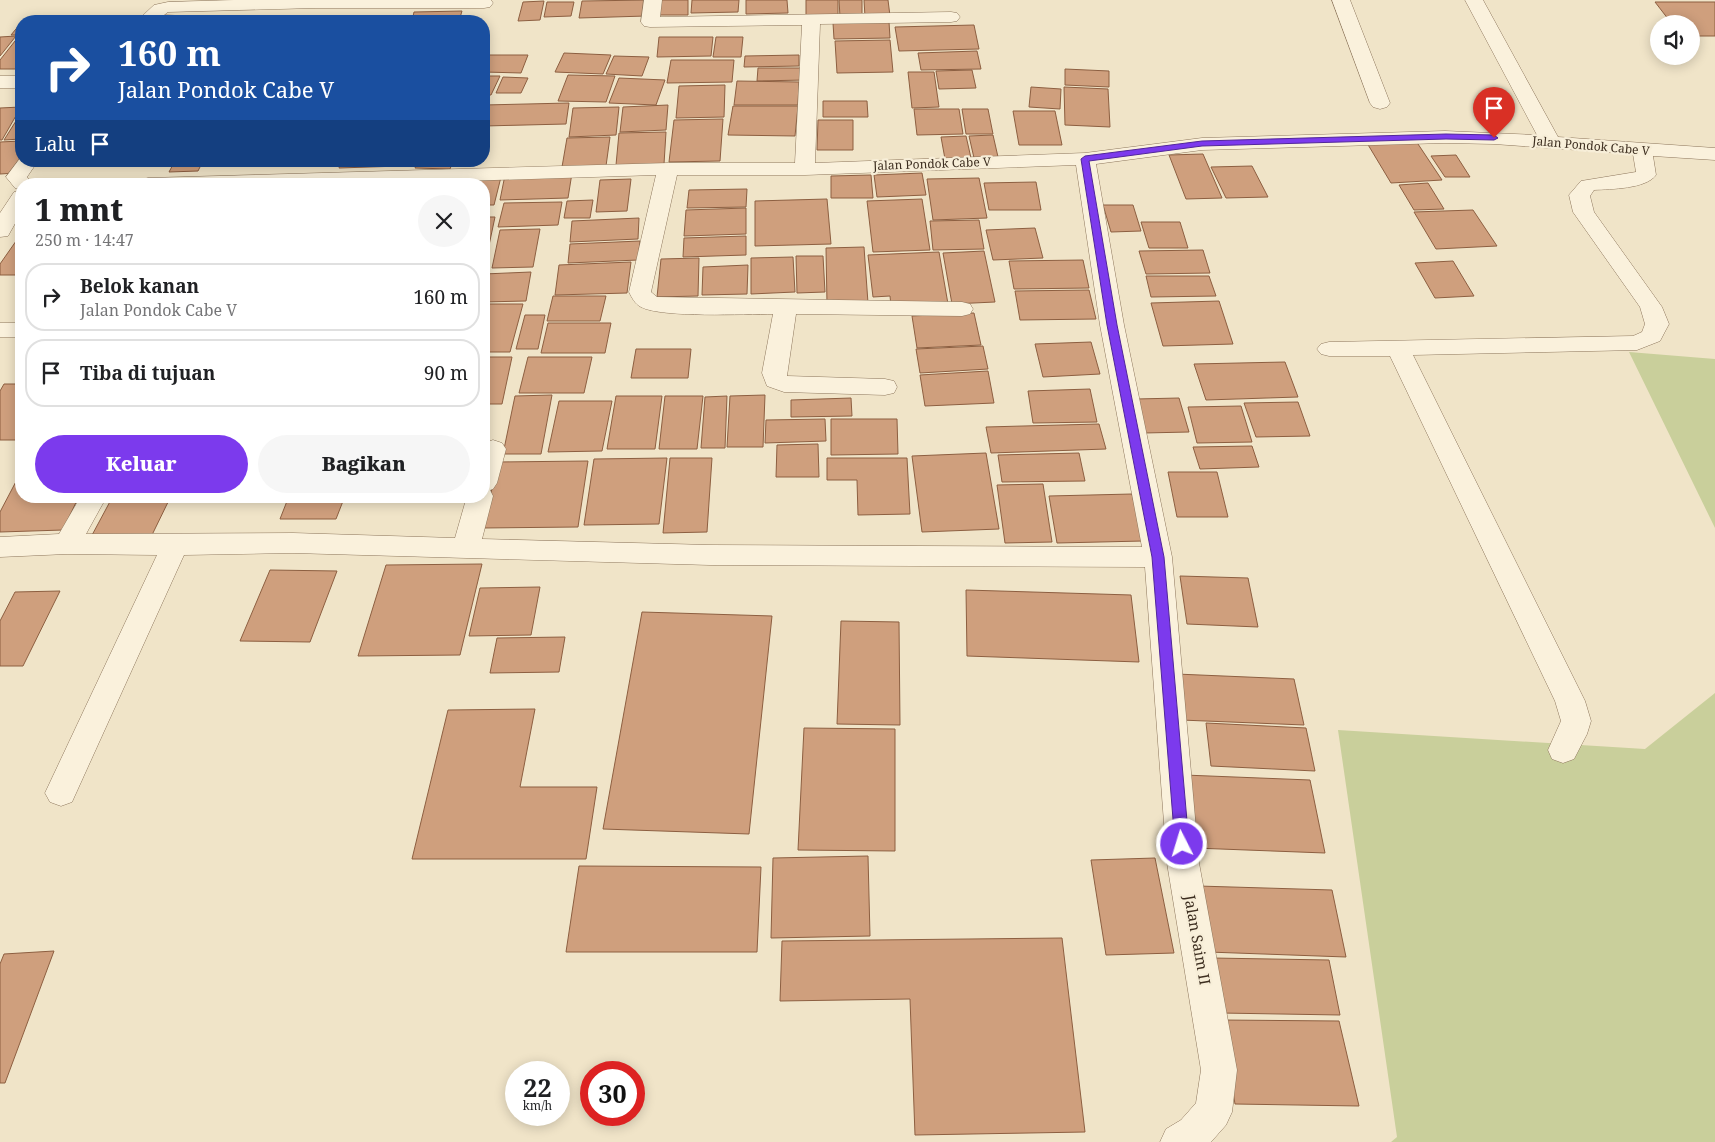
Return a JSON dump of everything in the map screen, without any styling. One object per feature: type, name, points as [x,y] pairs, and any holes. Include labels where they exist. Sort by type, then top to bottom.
[{"type":"street","points":[[653,0],[650,22],[806,14],[951,17]]},
{"type":"street","points":[[1341,0],[1380,104]]},
{"type":"street","points":[[1474,0],[1551,142]]},
{"type":"street","points":[[153,15],[160,9],[168,7],[315,3],[485,2],[479,15]]},
{"type":"street","points":[[310,15],[315,3]]},
{"type":"street","points":[[805,169],[806,14]]},
{"type":"street","points":[[0,82],[15,82]]},
{"type":"street","name":"Jalan Pondok Cabe V","points":[[192,178],[244,171],[410,168],[805,169],[1085,159],[1202,144],[1446,136],[1715,154]]},
{"type":"street","points":[[1329,349],[1636,343],[1652,336],[1658,324],[1651,308],[1584,212],[1579,195],[1588,186],[1634,180],[1646,175],[1646,165],[1642,150]]},
{"type":"street","name":"Jalan Saim II","points":[[1085,159],[1112,325],[1158,557],[1184,863],[1219,1070],[1213,1112],[1194,1133],[1179,1142]]},
{"type":"street","points":[[16,178],[24,167]]},
{"type":"street","points":[[668,169],[640,292],[643,299],[650,303],[663,306],[962,310]]},
{"type":"street","points":[[0,190],[15,189]]},
{"type":"street","points":[[0,231],[15,206]]},
{"type":"street","points":[[786,307],[774,373],[776,380],[784,384],[885,387]]},
{"type":"street","points":[[0,330],[15,330]]},
{"type":"street","points":[[1398,348],[1570,701],[1576,721],[1572,734],[1563,750]]},
{"type":"street","points":[[490,460],[493,449]]},
{"type":"street","points":[[67,544],[90,503]]},
{"type":"street","points":[[466,548],[478,503]]},
{"type":"street","points":[[0,547],[67,544],[293,543],[710,555],[1158,557]]},
{"type":"street","points":[[61,793],[175,545]]},
{"type":"green space","points":[[1629,352],[1715,359],[1715,528]]},
{"type":"green space","points":[[1715,693],[1715,1142],[1391,1142],[1397,1137],[1338,730],[1645,749]]},
{"type":"building","points":[[648,0],[646,16],[579,18],[582,1]]},
{"type":"building","points":[[659,0],[688,0],[688,15],[658,15]]},
{"type":"building","points":[[692,0],[739,0],[738,12],[691,13]]},
{"type":"building","points":[[746,0],[787,0],[788,13],[746,14]]},
{"type":"building","points":[[806,0],[838,0],[838,17],[806,18]]},
{"type":"building","points":[[839,0],[862,0],[862,17],[840,17]]},
{"type":"building","points":[[864,0],[888,0],[890,16],[865,17]]},
{"type":"building","points":[[544,1],[540,20],[518,21],[523,2]]},
{"type":"building","points":[[547,2],[574,2],[571,16],[544,17]]},
{"type":"building","points":[[1655,2],[1715,2],[1715,36],[1700,36],[1700,15],[1665,15]]},
{"type":"building","points":[[462,11],[461,15],[413,15],[414,12]]},
{"type":"building","points":[[889,22],[890,38],[834,39],[833,23]]},
{"type":"building","points":[[974,25],[979,49],[899,51],[895,27]]},
{"type":"building","points":[[15,36],[0,56],[0,37]]},
{"type":"building","points":[[659,37],[713,37],[711,56],[657,57]]},
{"type":"building","points":[[716,37],[743,37],[741,57],[713,57]]},
{"type":"building","points":[[890,40],[893,72],[837,73],[835,41]]},
{"type":"building","points":[[15,41],[15,69],[0,69],[0,60]]},
{"type":"building","points":[[977,51],[981,69],[921,70],[918,53]]},
{"type":"building","points":[[564,53],[611,55],[603,74],[555,72]]},
{"type":"building","points":[[490,55],[528,55],[521,73],[490,72]]},
{"type":"building","points":[[799,55],[799,66],[744,67],[745,56]]},
{"type":"building","points":[[614,56],[649,57],[642,76],[606,74]]},
{"type":"building","points":[[671,60],[734,60],[732,82],[667,83]]},
{"type":"building","points":[[758,68],[805,68],[805,80],[757,81]]},
{"type":"building","points":[[1065,69],[1109,71],[1109,87],[1065,85]]},
{"type":"building","points":[[972,70],[976,88],[939,89],[936,71]]},
{"type":"building","points":[[908,72],[934,72],[939,107],[912,108]]},
{"type":"building","points":[[568,75],[615,76],[606,102],[558,101]]},
{"type":"building","points":[[490,76],[500,76],[491,95]]},
{"type":"building","points":[[503,77],[528,78],[521,93],[496,93]]},
{"type":"building","points":[[619,78],[665,80],[656,105],[609,103]]},
{"type":"building","points":[[737,81],[799,82],[798,105],[734,105]]},
{"type":"building","points":[[725,85],[724,117],[676,118],[679,86]]},
{"type":"building","points":[[1031,87],[1061,89],[1060,109],[1029,107]]},
{"type":"building","points":[[1064,87],[1108,89],[1110,127],[1065,125]]},
{"type":"building","points":[[823,101],[867,101],[868,117],[823,117]]},
{"type":"building","points":[[569,103],[566,124],[490,126],[490,105]]},
{"type":"building","points":[[668,105],[666,130],[620,132],[623,107]]},
{"type":"building","points":[[733,106],[798,106],[795,136],[728,135]]},
{"type":"building","points":[[15,107],[15,117],[2,140],[0,140],[0,108]]},
{"type":"building","points":[[619,107],[616,135],[569,137],[573,108]]},
{"type":"building","points":[[914,109],[959,109],[963,134],[917,135]]},
{"type":"building","points":[[962,109],[988,109],[993,134],[966,134]]},
{"type":"building","points":[[1013,111],[1055,111],[1062,145],[1019,145]]},
{"type":"building","points":[[723,119],[720,161],[669,162],[674,120]]},
{"type":"building","points":[[818,120],[853,120],[853,150],[817,150]]},
{"type":"building","points":[[15,123],[15,139],[4,140]]},
{"type":"building","points":[[666,132],[664,164],[616,165],[619,133]]},
{"type":"building","points":[[993,135],[998,157],[974,158],[969,136]]},
{"type":"building","points":[[966,136],[971,158],[945,159],[941,137]]},
{"type":"building","points":[[610,137],[606,166],[562,167],[567,138]]},
{"type":"building","points":[[15,141],[15,167],[18,167],[16,173],[0,174],[0,142]]},
{"type":"building","points":[[1416,141],[1442,180],[1391,183],[1367,143]]},
{"type":"building","points":[[1203,154],[1222,198],[1186,199],[1169,155]]},
{"type":"building","points":[[1456,155],[1470,177],[1445,177],[1431,156]]},
{"type":"building","points":[[1252,166],[1268,197],[1226,198],[1211,167]]},
{"type":"building","points":[[172,167],[200,167],[198,171],[169,172]]},
{"type":"building","points":[[415,167],[451,167],[450,169]]},
{"type":"building","points":[[572,173],[568,198],[500,200],[505,175]]},
{"type":"building","points":[[922,173],[926,195],[877,197],[874,175]]},
{"type":"building","points":[[871,175],[873,198],[831,198],[831,176]]},
{"type":"building","points":[[501,177],[494,205],[490,205],[490,178],[450,178]]},
{"type":"building","points":[[979,178],[987,218],[933,220],[927,179]]},
{"type":"building","points":[[631,179],[627,211],[596,212],[600,180]]},
{"type":"building","points":[[1036,182],[1041,210],[989,210],[984,183]]},
{"type":"building","points":[[1428,183],[1444,209],[1414,210],[1399,185]]},
{"type":"building","points":[[747,189],[746,207],[687,208],[689,190]]},
{"type":"building","points":[[827,199],[831,244],[755,246],[755,201]]},
{"type":"building","points":[[922,199],[930,250],[873,252],[867,201]]},
{"type":"building","points":[[593,200],[590,218],[564,218],[567,201]]},
{"type":"building","points":[[562,202],[558,225],[498,227],[504,203]]},
{"type":"building","points":[[1103,205],[1133,205],[1141,231],[1111,232]]},
{"type":"building","points":[[746,208],[746,234],[684,236],[686,210]]},
{"type":"building","points":[[1473,210],[1497,246],[1436,249],[1414,212]]},
{"type":"building","points":[[490,217],[495,217],[490,241]]},
{"type":"building","points":[[639,218],[638,239],[570,242],[572,221]]},
{"type":"building","points":[[979,220],[984,249],[933,250],[930,221]]},
{"type":"building","points":[[1141,222],[1180,222],[1188,248],[1149,248]]},
{"type":"building","points":[[1035,228],[1043,258],[993,260],[986,230]]},
{"type":"building","points":[[540,229],[533,267],[492,268],[500,230]]},
{"type":"building","points":[[746,236],[746,255],[683,257],[684,238]]},
{"type":"building","points":[[640,241],[638,260],[568,263],[570,244]]},
{"type":"building","points":[[15,243],[15,275],[0,275],[0,264]]},
{"type":"building","points":[[864,247],[868,303],[827,304],[826,248]]},
{"type":"building","points":[[1203,250],[1210,273],[1146,274],[1139,251]]},
{"type":"building","points":[[984,251],[995,302],[952,304],[943,253]]},
{"type":"building","points":[[939,252],[948,304],[891,306],[890,296],[873,297],[868,255]]},
{"type":"building","points":[[796,256],[823,256],[825,292],[797,293]]},
{"type":"building","points":[[793,257],[795,292],[751,294],[751,258]]},
{"type":"building","points":[[699,258],[698,296],[657,297],[661,259]]},
{"type":"building","points":[[1083,260],[1089,288],[1014,289],[1009,261]]},
{"type":"building","points":[[1453,261],[1474,296],[1435,298],[1415,263]]},
{"type":"building","points":[[631,262],[627,293],[555,295],[559,265]]},
{"type":"building","points":[[748,265],[747,294],[702,295],[703,267]]},
{"type":"building","points":[[531,272],[526,301],[490,302],[490,274]]},
{"type":"building","points":[[1146,276],[1209,276],[1216,296],[1151,297]]},
{"type":"building","points":[[1089,290],[1096,319],[1020,320],[1015,291]]},
{"type":"building","points":[[553,296],[606,296],[600,321],[547,321]]},
{"type":"building","points":[[1219,301],[1233,344],[1163,346],[1151,303]]},
{"type":"building","points":[[490,304],[523,304],[510,352],[490,352]]},
{"type":"building","points":[[974,313],[981,345],[917,348],[912,316]]},
{"type":"building","points":[[525,315],[545,315],[538,349],[516,349]]},
{"type":"building","points":[[548,323],[611,323],[605,353],[541,353]]},
{"type":"building","points":[[1091,342],[1100,374],[1043,377],[1035,344]]},
{"type":"building","points":[[983,346],[988,369],[920,373],[916,349]]},
{"type":"building","points":[[636,349],[691,349],[688,378],[631,378]]},
{"type":"building","points":[[490,357],[512,357],[502,404],[490,404]]},
{"type":"building","points":[[528,357],[592,357],[584,393],[519,393]]},
{"type":"building","points":[[1285,362],[1298,397],[1206,400],[1194,364]]},
{"type":"building","points":[[988,371],[994,403],[925,406],[920,375]]},
{"type":"building","points":[[4,384],[15,384],[15,440],[0,440],[0,391]]},
{"type":"building","points":[[1090,389],[1097,422],[1033,423],[1028,391]]},
{"type":"building","points":[[552,395],[541,454],[503,454],[515,396]]},
{"type":"building","points":[[765,395],[763,447],[727,447],[730,396]]},
{"type":"building","points":[[616,396],[662,396],[655,449],[607,449]]},
{"type":"building","points":[[665,396],[703,396],[697,449],[659,449]]},
{"type":"building","points":[[727,396],[725,448],[701,448],[705,397]]},
{"type":"building","points":[[851,398],[852,416],[791,417],[791,400]]},
{"type":"building","points":[[1179,398],[1189,432],[1144,433],[1136,399]]},
{"type":"building","points":[[559,401],[612,401],[602,451],[548,452]]},
{"type":"building","points":[[1298,402],[1310,436],[1256,437],[1244,403]]},
{"type":"building","points":[[1241,406],[1252,442],[1197,443],[1188,407]]},
{"type":"building","points":[[825,419],[826,441],[765,443],[766,420]]},
{"type":"building","points":[[831,419],[897,419],[898,454],[831,455]]},
{"type":"building","points":[[1099,424],[1106,449],[991,453],[986,427]]},
{"type":"building","points":[[818,444],[819,477],[776,477],[777,445]]},
{"type":"building","points":[[1252,446],[1259,467],[1200,469],[1193,447]]},
{"type":"building","points":[[986,453],[999,529],[922,532],[912,456]]},
{"type":"building","points":[[1079,453],[1085,481],[1002,482],[998,455]]},
{"type":"building","points":[[667,458],[659,524],[584,525],[594,459]]},
{"type":"building","points":[[670,458],[712,458],[707,532],[663,533]]},
{"type":"building","points":[[827,458],[907,458],[910,514],[858,515],[857,480],[827,480]]},
{"type":"building","points":[[588,461],[578,527],[483,528],[498,462]]},
{"type":"building","points":[[1168,472],[1217,472],[1228,517],[1177,517]]},
{"type":"building","points":[[15,483],[15,503],[76,503],[63,530],[0,532],[0,512]]},
{"type":"building","points":[[1043,484],[1052,542],[1005,543],[997,485]]},
{"type":"building","points":[[1132,494],[1143,541],[1057,543],[1049,496]]},
{"type":"building","points":[[109,503],[168,503],[151,537],[91,537]]},
{"type":"building","points":[[286,503],[342,503],[336,519],[280,519]]},
{"type":"building","points":[[482,564],[460,655],[358,656],[386,565]]},
{"type":"building","points":[[270,570],[337,571],[310,642],[240,641]]},
{"type":"building","points":[[1180,576],[1248,578],[1258,627],[1187,624]]},
{"type":"building","points":[[540,587],[531,635],[469,636],[480,588]]},
{"type":"building","points":[[966,590],[1131,595],[1139,662],[967,656]]},
{"type":"building","points":[[60,591],[23,666],[0,666],[0,621],[15,592]]},
{"type":"building","points":[[642,612],[772,616],[749,834],[603,829]]},
{"type":"building","points":[[841,621],[899,622],[900,725],[837,724]]},
{"type":"building","points":[[565,637],[559,672],[490,673],[497,638]]},
{"type":"building","points":[[1176,674],[1294,679],[1304,725],[1181,720]]},
{"type":"building","points":[[535,709],[520,787],[597,787],[586,859],[412,859],[448,710]]},
{"type":"building","points":[[1206,723],[1306,728],[1315,771],[1211,766]]},
{"type":"building","points":[[804,728],[895,729],[895,851],[798,850]]},
{"type":"building","points":[[1184,775],[1310,780],[1325,853],[1194,848]]},
{"type":"building","points":[[868,856],[870,936],[771,938],[773,858]]},
{"type":"building","points":[[1155,858],[1174,953],[1106,955],[1091,860]]},
{"type":"building","points":[[579,866],[761,867],[757,952],[566,952]]},
{"type":"building","points":[[1198,886],[1332,890],[1346,957],[1208,952]]},
{"type":"building","points":[[1062,938],[1085,1132],[915,1135],[910,999],[780,1001],[782,941]]},
{"type":"building","points":[[54,951],[5,1083],[0,1083],[0,964],[4,954]]},
{"type":"building","points":[[1212,958],[1329,960],[1340,1015],[1220,1013]]},
{"type":"building","points":[[1221,1020],[1339,1021],[1359,1106],[1235,1104]]},
{"type":"route","points":[[1182,844],[1158,557],[1112,325],[1085,159],[1202,144],[1446,136],[1494,138]]}]
